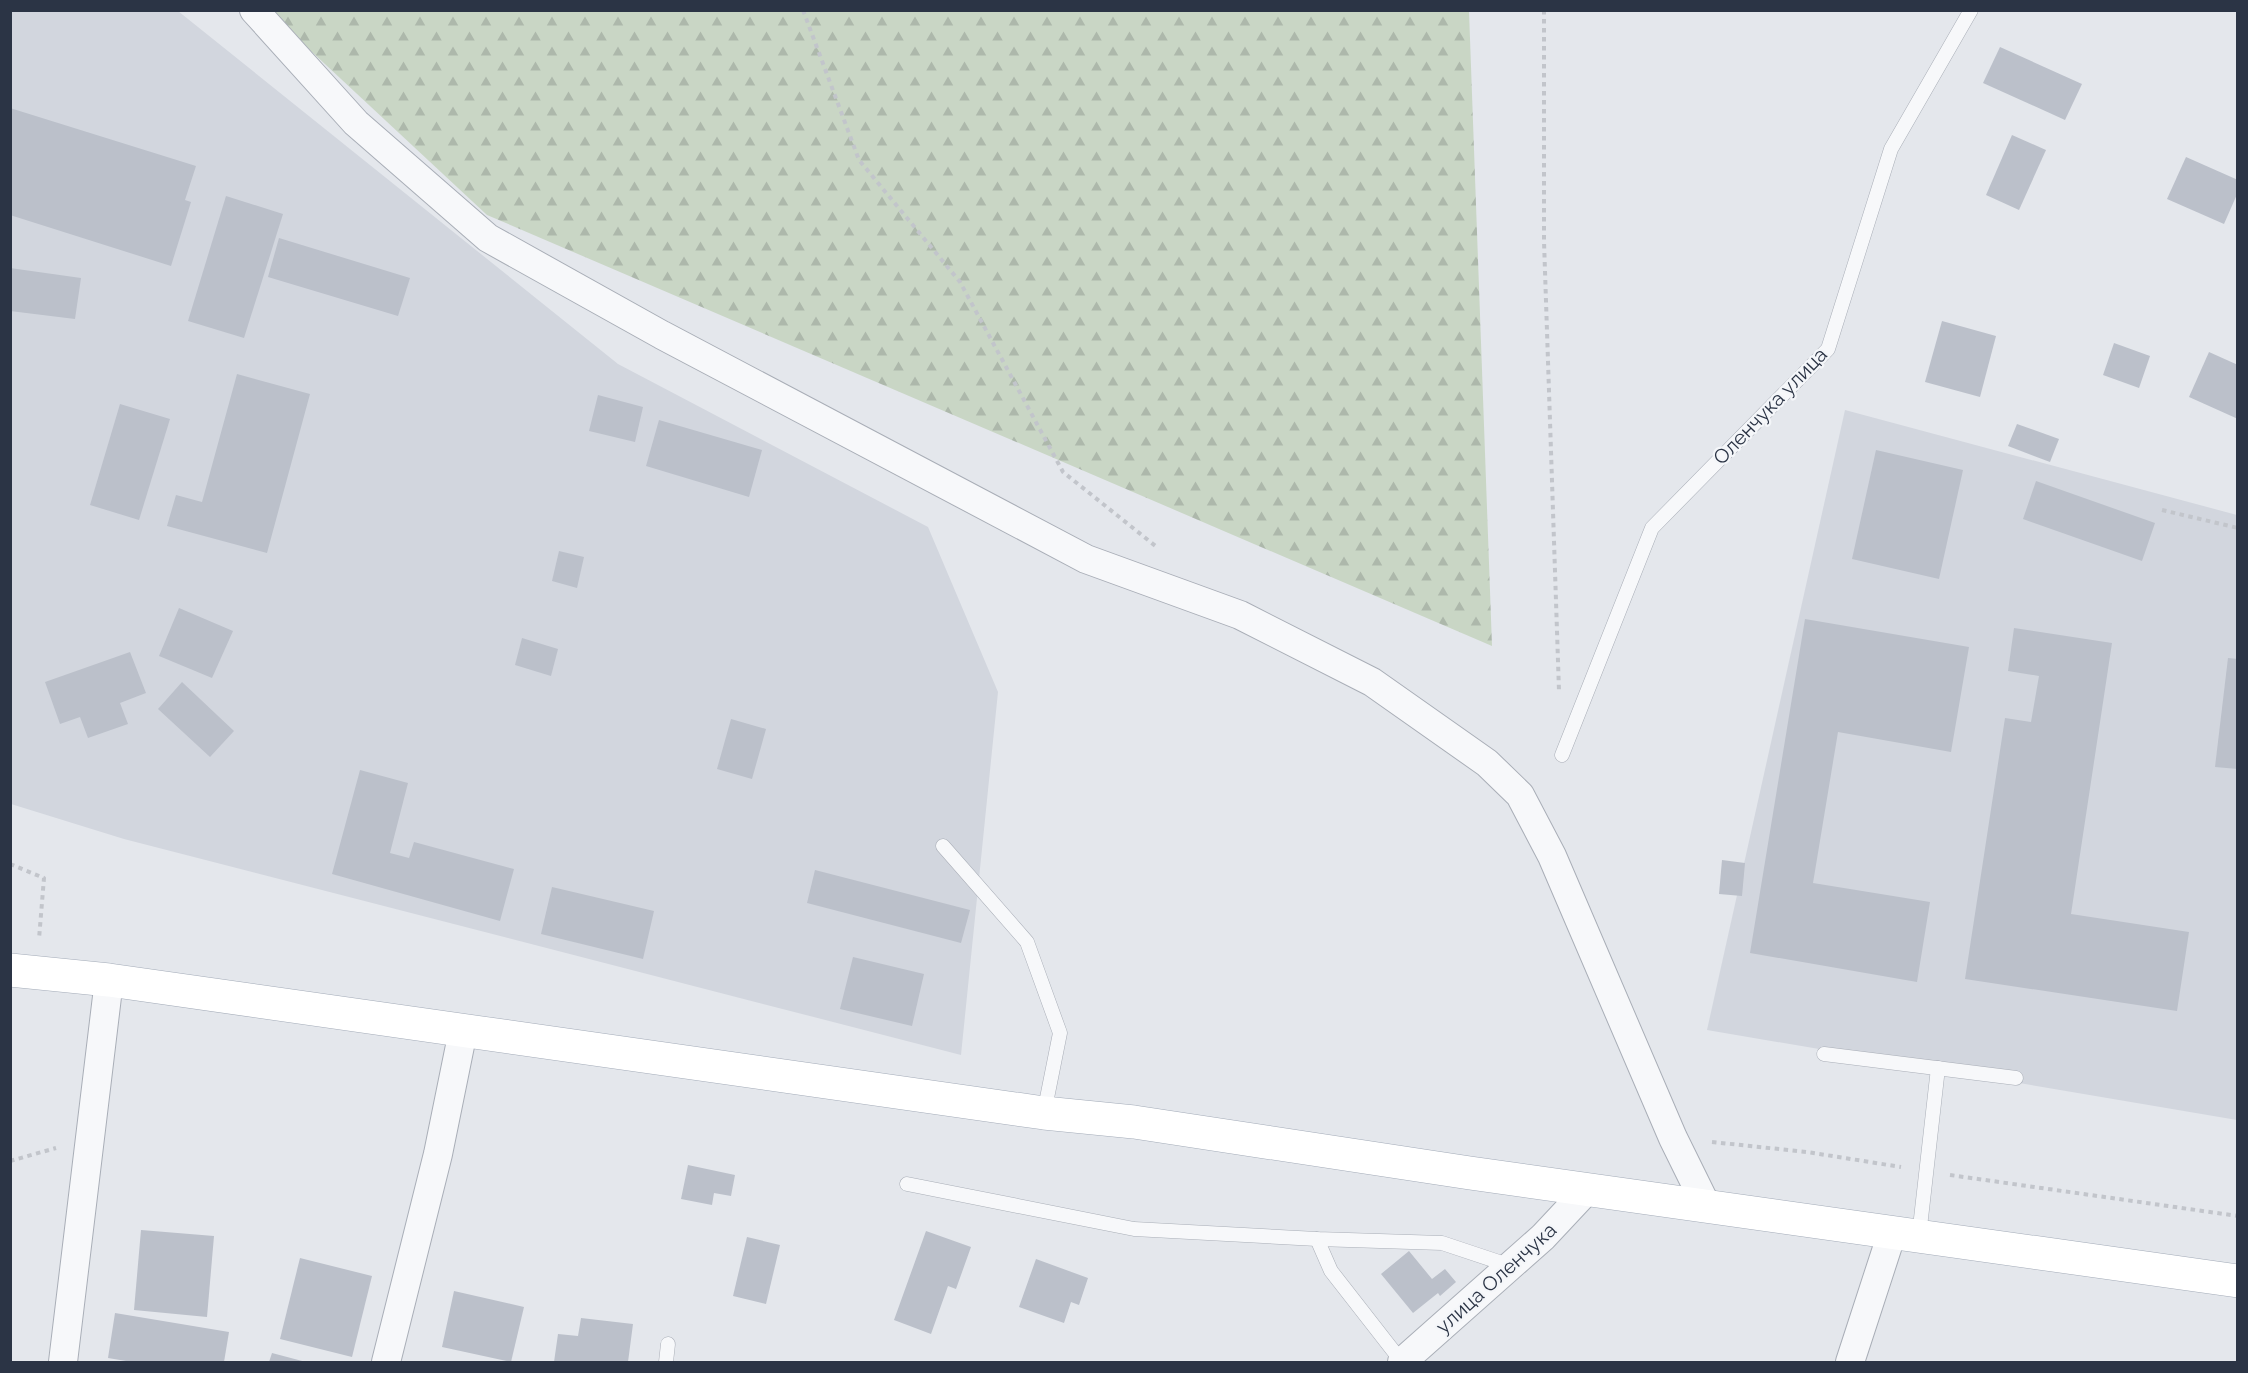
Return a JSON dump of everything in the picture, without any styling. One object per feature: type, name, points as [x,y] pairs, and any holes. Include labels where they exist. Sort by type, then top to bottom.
[{"type":"main road","points":[[23,972],[109,980],[1044,1113],[1134,1122],[1587,1190],[2238,1281]]},
{"type":"street","points":[[254,10],[356,123],[488,238],[662,335],[1086,559],[1240,615],[1372,682],[1487,763],[1520,795],[1552,856],[1673,1138],[1707,1207]]},
{"type":"street","points":[[63,1362],[109,980]]},
{"type":"street","points":[[386,1362],[438,1154],[463,1030]]},
{"type":"street","name":"улица Оленчука","points":[[1402,1362],[1543,1238],[1587,1190]]},
{"type":"street","points":[[1850,1362],[1905,1235]]},
{"type":"lane","name":"Оленчука улица","points":[[1562,755],[1652,528],[1828,349],[1891,148],[1971,10]]},
{"type":"lane","points":[[943,846],[1027,942],[1060,1033],[1044,1113]]},
{"type":"lane","points":[[1824,1054],[2016,1078]]},
{"type":"lane","points":[[1905,1235],[1926,1171],[1938,1068]]},
{"type":"lane","points":[[907,1184],[1134,1229],[1442,1243],[1511,1266]]},
{"type":"lane","points":[[1317,1239],[1331,1271],[1402,1362]]},
{"type":"lane","points":[[666,1362],[668,1344]]},
{"type":"path","points":[[803,10],[859,160],[960,282],[1063,472],[1166,555]]},
{"type":"path","points":[[1544,10],[1544,241],[1559,696]]},
{"type":"path","points":[[2162,510],[2238,528]]},
{"type":"path","points":[[10,864],[44,878],[23,972]]},
{"type":"path","points":[[1673,1138],[1808,1152],[2238,1216]]},
{"type":"path","points":[[10,1161],[89,1139]]},
{"type":"shaded area","points":[[10,11],[178,11],[618,364],[928,527],[998,692],[961,1055],[124,839],[11,804]]},
{"type":"shaded area","points":[[1845,410],[2237,515],[2237,1120],[1707,1030]]},
{"type":"green space","points":[[268,11],[1469,11],[1492,646],[487,215]]},
{"type":"building","points":[[2000,47],[2082,84],[2065,120],[1983,83]]},
{"type":"building","points":[[10,108],[196,166],[185,200],[191,202],[171,266],[10,215]]},
{"type":"building","points":[[2012,135],[2046,150],[2019,210],[1986,195]]},
{"type":"building","points":[[2186,157],[2238,180],[2238,192],[2224,224],[2167,199]]},
{"type":"building","points":[[226,196],[283,214],[244,338],[188,321]]},
{"type":"building","points":[[279,238],[410,278],[398,316],[268,277]]},
{"type":"building","points":[[10,268],[81,278],[75,319],[10,311]]},
{"type":"building","points":[[1942,321],[1996,336],[1980,397],[1925,382]]},
{"type":"building","points":[[2114,343],[2150,356],[2139,388],[2103,375]]},
{"type":"building","points":[[2209,352],[2238,365],[2238,419],[2189,397]]},
{"type":"building","points":[[237,374],[310,394],[267,553],[167,526],[176,495],[202,502]]},
{"type":"building","points":[[598,395],[643,407],[635,442],[589,431]]},
{"type":"building","points":[[120,404],[170,419],[139,520],[90,505]]},
{"type":"building","points":[[659,420],[762,450],[749,497],[646,466]]},
{"type":"building","points":[[2017,424],[2059,439],[2050,462],[2008,446]]},
{"type":"building","points":[[1876,450],[1963,470],[1939,579],[1852,559]]},
{"type":"building","points":[[2036,481],[2155,523],[2142,561],[2023,519]]},
{"type":"building","points":[[559,551],[584,557],[577,588],[552,581]]},
{"type":"building","points":[[179,608],[233,631],[212,678],[159,656]]},
{"type":"building","points":[[1805,619],[1969,647],[1951,752],[1838,732],[1813,883],[1930,902],[1917,982],[1750,953]]},
{"type":"building","points":[[2014,628],[2112,643],[2071,914],[2189,932],[2177,1011],[1965,979],[2005,718],[2031,722],[2039,676],[2008,671]]},
{"type":"building","points":[[522,638],[558,649],[551,676],[515,665]]},
{"type":"building","points":[[130,652],[146,693],[120,703],[128,724],[88,738],[80,717],[60,724],[45,682]]},
{"type":"building","points":[[2228,658],[2238,659],[2238,769],[2215,767]]},
{"type":"building","points":[[182,682],[234,731],[210,757],[158,709]]},
{"type":"building","points":[[731,719],[766,729],[752,779],[717,769]]},
{"type":"building","points":[[360,770],[408,783],[390,853],[409,858],[414,842],[514,869],[500,921],[332,874]]},
{"type":"building","points":[[1722,860],[1745,863],[1742,896],[1719,894]]},
{"type":"building","points":[[815,870],[970,910],[961,943],[807,903]]},
{"type":"building","points":[[552,887],[654,911],[643,959],[541,934]]},
{"type":"building","points":[[853,957],[924,974],[912,1026],[840,1009]]},
{"type":"building","points":[[688,1165],[735,1175],[731,1196],[714,1193],[712,1205],[681,1199]]},
{"type":"building","points":[[141,1230],[214,1236],[207,1317],[134,1310]]},
{"type":"building","points":[[926,1231],[971,1247],[956,1289],[948,1286],[931,1334],[894,1320]]},
{"type":"building","points":[[747,1237],[780,1245],[766,1304],[733,1296]]},
{"type":"building","points":[[1409,1251],[1432,1279],[1445,1269],[1456,1282],[1440,1296],[1438,1293],[1413,1313],[1381,1274]]},
{"type":"building","points":[[300,1258],[372,1276],[352,1357],[280,1339]]},
{"type":"building","points":[[1036,1259],[1088,1278],[1079,1305],[1071,1302],[1064,1323],[1019,1307]]},
{"type":"building","points":[[454,1291],[524,1307],[511,1362],[442,1347]]},
{"type":"building","points":[[115,1313],[229,1332],[224,1362],[132,1362],[108,1358]]},
{"type":"building","points":[[581,1318],[633,1324],[628,1362],[554,1362],[558,1334],[578,1336]]},
{"type":"building","points":[[272,1353],[306,1362],[269,1362]]}]
